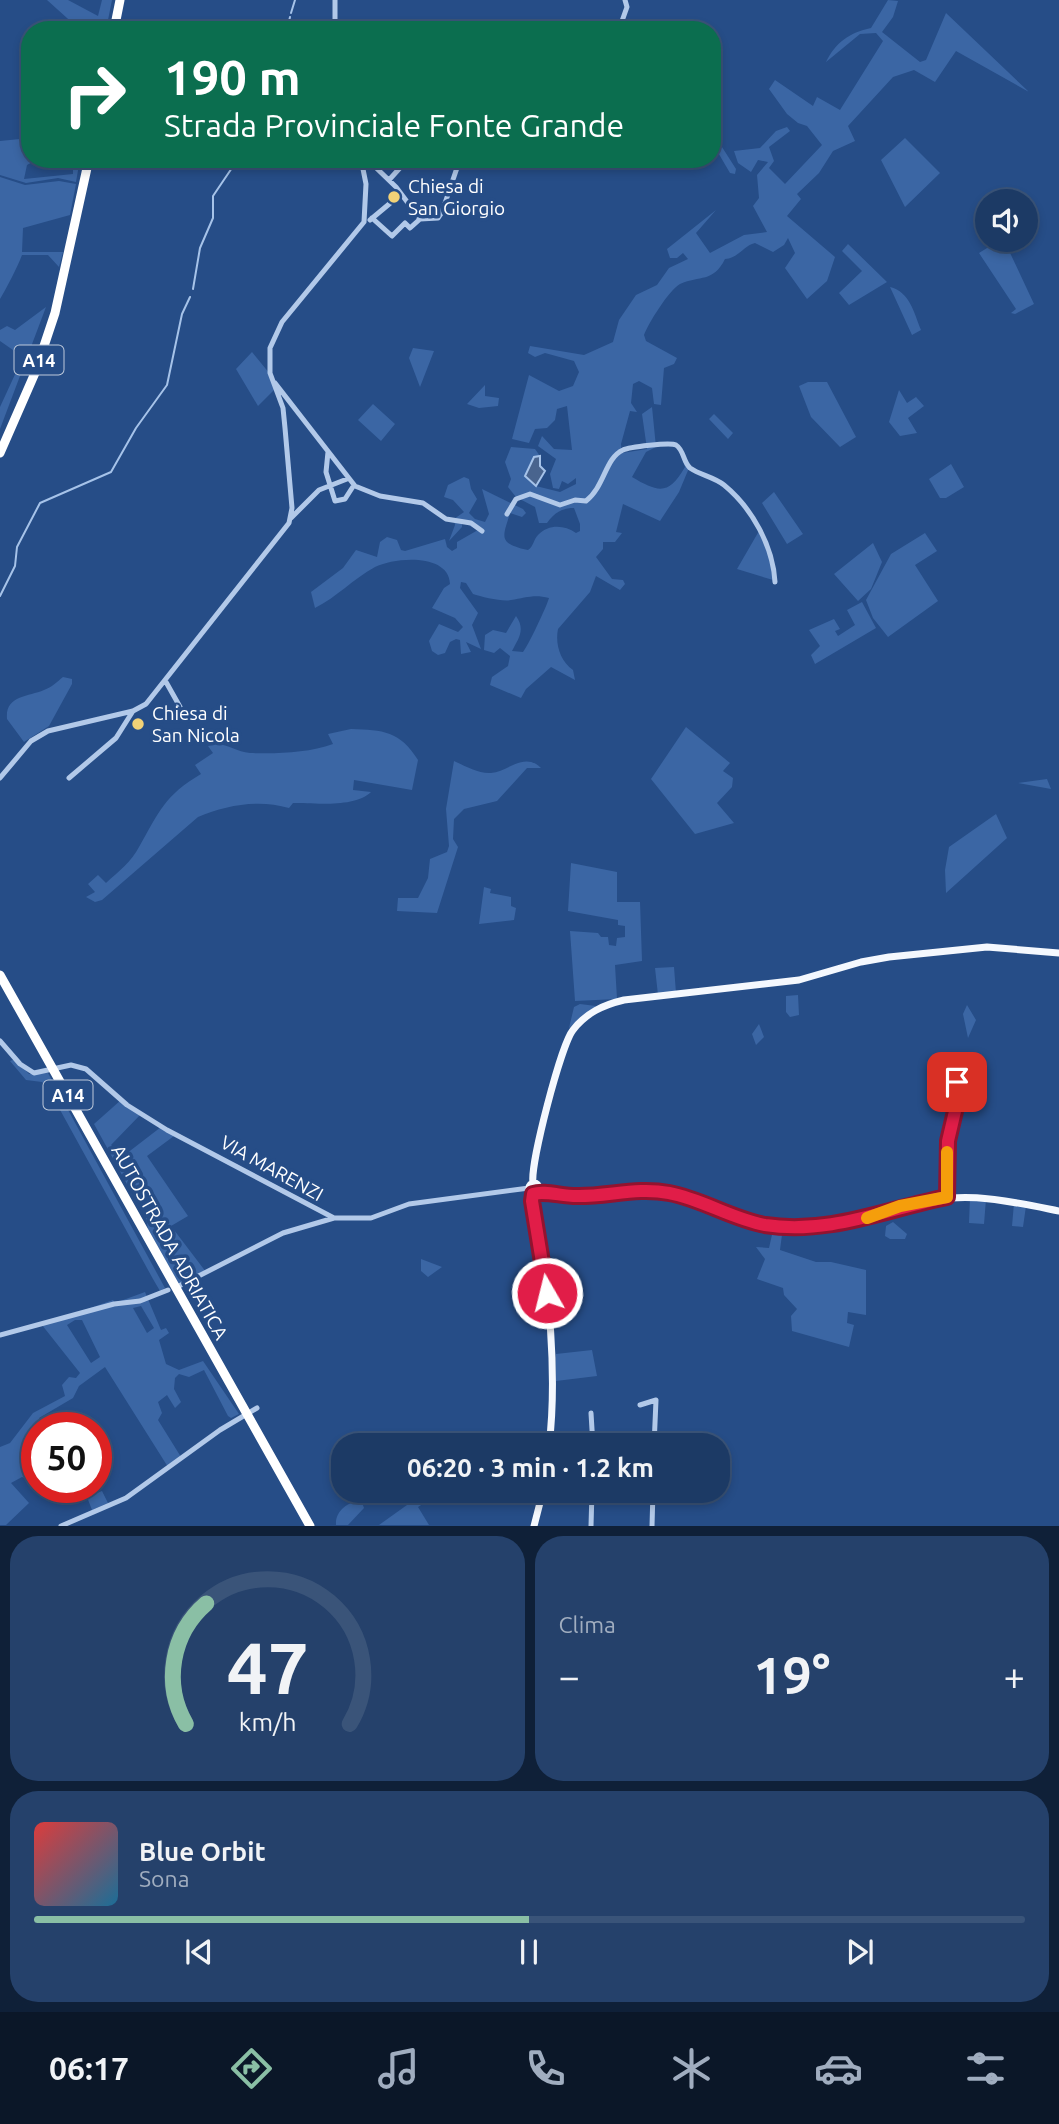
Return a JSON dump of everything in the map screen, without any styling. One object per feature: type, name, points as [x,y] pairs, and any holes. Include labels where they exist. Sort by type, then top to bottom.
[{"type":"highway","points":[[114,21],[117,0]]},
{"type":"highway","name":"A14","points":[[0,453],[44,349],[66,263],[85,168]]},
{"type":"highway","name":"A14","points":[[0,441],[38,348],[66,263]]},
{"type":"highway","name":"AUTOSTRADA ADRIATICA","points":[[0,975],[304,1525]]},
{"type":"highway","name":"AUTOSTRADA ADRIATICA","points":[[0,985],[134,1217]]},
{"type":"highway","name":"AUTOSTRADA ADRIATICA","points":[[231,1391],[310,1525]]},
{"type":"main road","points":[[550,1433],[554,1402],[547,1293],[533,1189],[536,1158],[565,1042],[589,1013],[624,1000],[799,981],[842,967],[889,957],[987,947],[1059,953]]},
{"type":"main road","points":[[533,1189],[567,1196],[627,1191],[660,1192],[713,1205],[764,1224],[814,1228],[844,1224],[900,1206],[947,1197],[985,1196],[1059,1211]]},
{"type":"main road","points":[[534,1525],[540,1503]]},
{"type":"street","points":[[335,0],[335,21]]},
{"type":"street","points":[[622,21],[627,7],[625,0]]},
{"type":"street","points":[[363,168],[366,184],[364,222]]},
{"type":"street","points":[[376,168],[419,219]]},
{"type":"street","points":[[389,180],[400,168]]},
{"type":"street","points":[[372,218],[392,236],[405,223],[410,228],[419,219],[438,218],[457,168]]},
{"type":"street","points":[[291,518],[283,408],[273,381],[269,355],[277,330],[364,222],[400,195]]},
{"type":"street","points":[[273,381],[354,485],[380,496],[423,503],[446,519],[471,523],[482,531]]},
{"type":"street","points":[[506,514],[516,499],[530,494],[561,505],[575,500],[586,501],[602,485],[610,463],[623,449],[671,444],[681,450],[691,468],[719,482],[739,501],[772,554],[775,582]]},
{"type":"street","points":[[328,452],[326,472],[337,502],[345,499],[354,485]]},
{"type":"street","points":[[0,778],[31,741],[48,731],[133,711],[146,704],[166,682],[291,518],[312,495],[331,483],[347,479]]},
{"type":"street","points":[[166,682],[184,714]]},
{"type":"street","points":[[69,778],[116,738],[133,711]]},
{"type":"street","name":"VIA MARENZI","points":[[0,1041],[28,1071],[38,1073],[63,1066],[86,1069],[127,1105],[167,1130],[334,1218],[371,1219],[410,1204],[533,1189]]},
{"type":"street","points":[[947,1197],[948,1141],[956,1107],[957,1080]]},
{"type":"street","points":[[179,1286],[283,1233],[334,1218]]},
{"type":"street","points":[[0,1335],[114,1304],[140,1301],[167,1290]]},
{"type":"street","points":[[640,1405],[656,1399],[655,1433]]},
{"type":"street","points":[[61,1525],[126,1498],[233,1421],[257,1408]]},
{"type":"street","points":[[591,1413],[592,1433]]},
{"type":"street","points":[[591,1525],[592,1503]]},
{"type":"street","points":[[652,1525],[653,1503]]},
{"type":"shaded area","points":[[47,0],[68,0],[98,16],[102,0],[112,0],[108,21],[70,21]]},
{"type":"shaded area","points":[[888,0],[898,1],[893,17],[882,32],[920,62],[926,60],[946,13],[1029,92],[956,51],[935,82],[914,70],[893,77],[848,126],[855,141],[833,151],[819,173],[797,194],[801,199],[787,216],[835,257],[827,281],[807,299],[785,268],[795,253],[788,238],[784,245],[773,252],[755,243],[725,259],[711,275],[675,287],[644,335],[646,341],[677,358],[674,364],[664,368],[661,405],[654,404],[652,388],[639,381],[633,384],[631,403],[637,412],[630,411],[621,444],[622,453],[647,449],[642,414],[652,407],[656,447],[646,452],[632,477],[649,486],[663,488],[674,483],[685,467],[683,461],[689,468],[679,492],[660,521],[623,504],[616,532],[622,533],[615,542],[603,542],[603,549],[596,557],[612,579],[623,580],[625,584],[620,590],[596,576],[590,592],[558,629],[560,652],[573,670],[575,680],[551,667],[526,689],[521,698],[490,685],[492,677],[508,666],[510,656],[500,648],[494,653],[484,650],[485,635],[493,630],[506,633],[516,616],[521,630],[512,651],[523,652],[549,598],[492,599],[473,594],[466,583],[461,582],[460,588],[478,613],[472,625],[481,649],[466,642],[471,652],[461,654],[460,640],[456,639],[450,642],[445,653],[438,655],[432,651],[429,641],[439,624],[458,632],[463,627],[455,618],[432,608],[444,588],[450,584],[441,567],[431,562],[395,561],[375,567],[315,608],[311,592],[343,568],[356,550],[377,557],[380,542],[387,537],[397,540],[401,550],[405,551],[445,539],[447,547],[452,551],[457,548],[457,542],[478,530],[462,522],[462,527],[449,541],[455,525],[454,519],[464,512],[453,500],[444,497],[448,485],[464,477],[469,479],[477,499],[469,513],[475,519],[485,522],[489,514],[482,489],[526,513],[522,517],[510,513],[504,533],[511,545],[528,550],[542,531],[552,527],[567,528],[576,533],[580,531],[574,508],[559,512],[547,523],[539,523],[535,507],[516,497],[508,487],[511,479],[505,462],[511,447],[535,449],[540,456],[537,456],[536,486],[560,492],[576,484],[576,478],[568,484],[562,481],[559,489],[553,488],[550,474],[556,459],[538,446],[542,436],[554,449],[572,450],[567,406],[557,409],[555,420],[547,428],[535,429],[529,443],[512,439],[529,375],[559,391],[573,386],[579,372],[574,361],[545,353],[535,357],[528,353],[530,346],[584,355],[613,342],[619,320],[636,295],[657,285],[669,268],[688,259],[683,253],[677,258],[670,258],[667,249],[716,210],[696,233],[710,253],[744,235],[767,232],[753,206],[759,198],[757,175],[768,162],[758,160],[751,172],[738,163],[734,151],[760,148],[776,131],[787,127],[790,131],[769,147],[774,161],[769,168],[785,184],[822,145],[807,126],[787,114],[769,89],[775,80],[813,106],[817,97],[840,110],[883,41],[876,33],[860,34],[826,62],[844,39],[871,28]]},
{"type":"shaded area","points":[[905,138],[940,173],[905,207],[881,160]]},
{"type":"shaded area","points":[[21,139],[21,168],[26,168],[24,179],[73,174],[73,168],[78,168],[76,182],[58,178],[26,183],[0,175],[0,141]]},
{"type":"shaded area","points":[[721,145],[736,169],[735,174],[730,173],[721,158]]},
{"type":"shaded area","points":[[0,177],[25,185],[59,181],[76,184],[70,215],[23,228],[22,252],[63,252],[59,267],[48,255],[22,255],[0,299]]},
{"type":"shaded area","points":[[848,244],[887,282],[849,305],[839,293],[862,271],[842,251]]},
{"type":"shaded area","points":[[1010,252],[1034,304],[1015,314],[1011,313],[1016,309],[979,253]]},
{"type":"shaded area","points":[[890,287],[907,298],[921,330],[912,335]]},
{"type":"shaded area","points":[[46,307],[0,429],[0,407],[23,357],[0,341],[0,330],[7,326],[15,330]]},
{"type":"shaded area","points":[[413,348],[434,351],[420,387],[409,358]]},
{"type":"shaded area","points":[[252,352],[270,374],[275,389],[258,406],[236,369]]},
{"type":"shaded area","points":[[808,382],[827,382],[856,437],[840,447],[811,417],[799,386]]},
{"type":"shaded area","points":[[485,385],[485,396],[499,398],[498,406],[479,408],[467,404]]},
{"type":"shaded area","points":[[899,390],[907,403],[916,397],[924,406],[908,418],[917,433],[900,436],[889,422]]},
{"type":"shaded area","points":[[373,404],[395,424],[381,441],[358,420]]},
{"type":"shaded area","points":[[714,414],[733,433],[728,439],[709,419]]},
{"type":"shaded area","points":[[540,456],[540,466],[545,471],[536,486],[525,476],[534,457]]},
{"type":"shaded area","points":[[951,464],[964,487],[946,498],[940,498],[929,479]]},
{"type":"shaded area","points":[[774,492],[803,534],[787,544],[762,503]]},
{"type":"shaded area","points":[[759,531],[770,551],[773,580],[737,569]]},
{"type":"shaded area","points":[[925,533],[937,551],[915,565],[938,601],[888,637],[873,618],[866,600],[891,554]]},
{"type":"shaded area","points":[[873,543],[882,562],[871,589],[858,601],[834,574]]},
{"type":"shaded area","points":[[862,602],[876,628],[815,664],[811,655],[820,646],[809,630],[834,619],[840,629],[835,631],[838,636],[855,625],[847,610]]},
{"type":"shaded area","points":[[63,677],[72,679],[72,684],[49,726],[24,742],[7,719],[10,705],[19,698],[50,687]]},
{"type":"shaded area","points":[[686,727],[730,763],[723,771],[733,778],[732,787],[717,803],[734,823],[695,834],[651,779]]},
{"type":"shaded area","points":[[351,729],[390,734],[411,750],[418,760],[412,790],[354,780],[353,790],[371,792],[345,803],[293,803],[289,808],[254,804],[209,813],[198,817],[102,900],[95,902],[86,897],[95,892],[88,884],[98,875],[106,883],[124,866],[136,852],[164,805],[179,789],[201,774],[195,765],[213,753],[208,746],[219,744],[250,753],[303,751],[333,744],[328,734]]},
{"type":"shaded area","points":[[454,761],[486,773],[528,761],[541,768],[527,768],[497,801],[464,809],[454,819],[453,839],[458,847],[437,913],[397,911],[398,898],[418,898],[428,878],[430,859],[447,852],[449,846],[446,809]]},
{"type":"shaded area","points":[[1047,779],[1051,789],[1018,783]]},
{"type":"shaded area","points":[[996,814],[1007,838],[946,893],[945,870],[949,847]]},
{"type":"shaded area","points":[[571,863],[617,872],[617,902],[640,902],[642,961],[615,965],[617,999],[575,1001],[570,931],[598,933],[601,937],[608,937],[609,945],[616,946],[617,938],[625,937],[625,926],[618,925],[618,920],[568,911]]},
{"type":"shaded area","points":[[484,887],[491,889],[490,893],[511,897],[511,906],[516,908],[514,920],[479,924]]},
{"type":"shaded area","points":[[674,967],[676,993],[658,995],[655,968]]},
{"type":"shaded area","points":[[798,995],[799,1015],[790,1017],[786,1012],[786,996]]},
{"type":"shaded area","points":[[580,1004],[596,1006],[569,1028],[574,1007]]},
{"type":"shaded area","points":[[967,1005],[976,1020],[968,1038],[963,1014]]},
{"type":"shaded area","points":[[759,1024],[764,1037],[756,1045],[752,1034]]},
{"type":"shaded area","points":[[15,1059],[29,1074],[48,1073],[165,1288],[160,1291],[48,1088],[42,1082],[26,1080],[10,1061]]},
{"type":"shaded area","points":[[121,1100],[141,1114],[111,1145],[122,1157],[161,1127],[174,1136],[147,1156],[188,1216],[171,1226],[206,1272],[179,1285],[148,1229],[144,1206],[131,1184],[127,1184],[94,1124]]},
{"type":"shaded area","points":[[970,1198],[986,1199],[984,1224],[969,1223]]},
{"type":"shaded area","points":[[1014,1203],[1026,1206],[1023,1227],[1012,1226]]},
{"type":"shaded area","points":[[893,1222],[907,1234],[905,1239],[890,1239],[885,1236],[886,1226]]},
{"type":"shaded area","points":[[774,1226],[783,1227],[780,1250],[816,1262],[831,1262],[866,1270],[866,1315],[848,1312],[847,1323],[854,1325],[849,1347],[792,1331],[791,1316],[797,1309],[784,1295],[783,1288],[757,1279],[765,1259],[756,1247],[769,1248]]},
{"type":"shaded area","points":[[421,1259],[442,1267],[428,1277],[421,1271]]},
{"type":"shaded area","points":[[145,1292],[161,1330],[166,1328],[169,1333],[159,1340],[166,1364],[179,1370],[203,1361],[239,1414],[231,1418],[228,1416],[204,1370],[189,1377],[179,1374],[175,1378],[174,1389],[181,1402],[175,1408],[167,1395],[158,1402],[162,1413],[158,1420],[181,1457],[168,1467],[105,1367],[79,1386],[73,1398],[49,1412],[35,1412],[65,1396],[62,1385],[69,1377],[76,1378],[80,1373],[42,1325],[113,1300],[115,1303]],"holes":[[[141,1306],[154,1328],[147,1333],[133,1308]],[[75,1320],[82,1320],[100,1357],[91,1363],[67,1325]]]},
{"type":"shaded area","points":[[592,1350],[597,1376],[556,1381],[556,1354]]},
{"type":"shaded area","points":[[21,1429],[21,1478],[11,1483],[21,1494],[21,1503],[29,1503],[6,1525],[0,1525],[0,1447],[10,1443]]},
{"type":"shaded area","points":[[89,1503],[108,1503],[92,1510]]},
{"type":"shaded area","points":[[351,1503],[362,1503],[364,1508],[348,1525],[336,1525],[343,1508]]},
{"type":"shaded area","points":[[410,1503],[424,1503],[418,1507],[429,1525],[379,1525]]},
{"type":"waterway","points":[[291,13],[295,0]]},
{"type":"waterway","points":[[289,21],[290,17]]},
{"type":"waterway","points":[[193,289],[200,248],[213,218],[213,196],[232,168]]},
{"type":"waterway","points":[[0,596],[15,566],[17,547],[40,503],[111,472],[136,428],[167,385],[182,314],[190,297]]},
{"type":"slow traffic","points":[[867,1218],[900,1206],[947,1197],[947,1152]]},
{"type":"place","name":"Chiesa di San Giorgio","points":[[394,197]]},
{"type":"place","name":"Chiesa di San Nicola","points":[[138,724]]},
{"type":"route","points":[[547,1293],[532,1201],[533,1194],[539,1191],[567,1196],[645,1190],[660,1192],[713,1205],[764,1224],[814,1228],[844,1224],[900,1206],[947,1197],[947,1149],[956,1107],[957,1082]]}]
